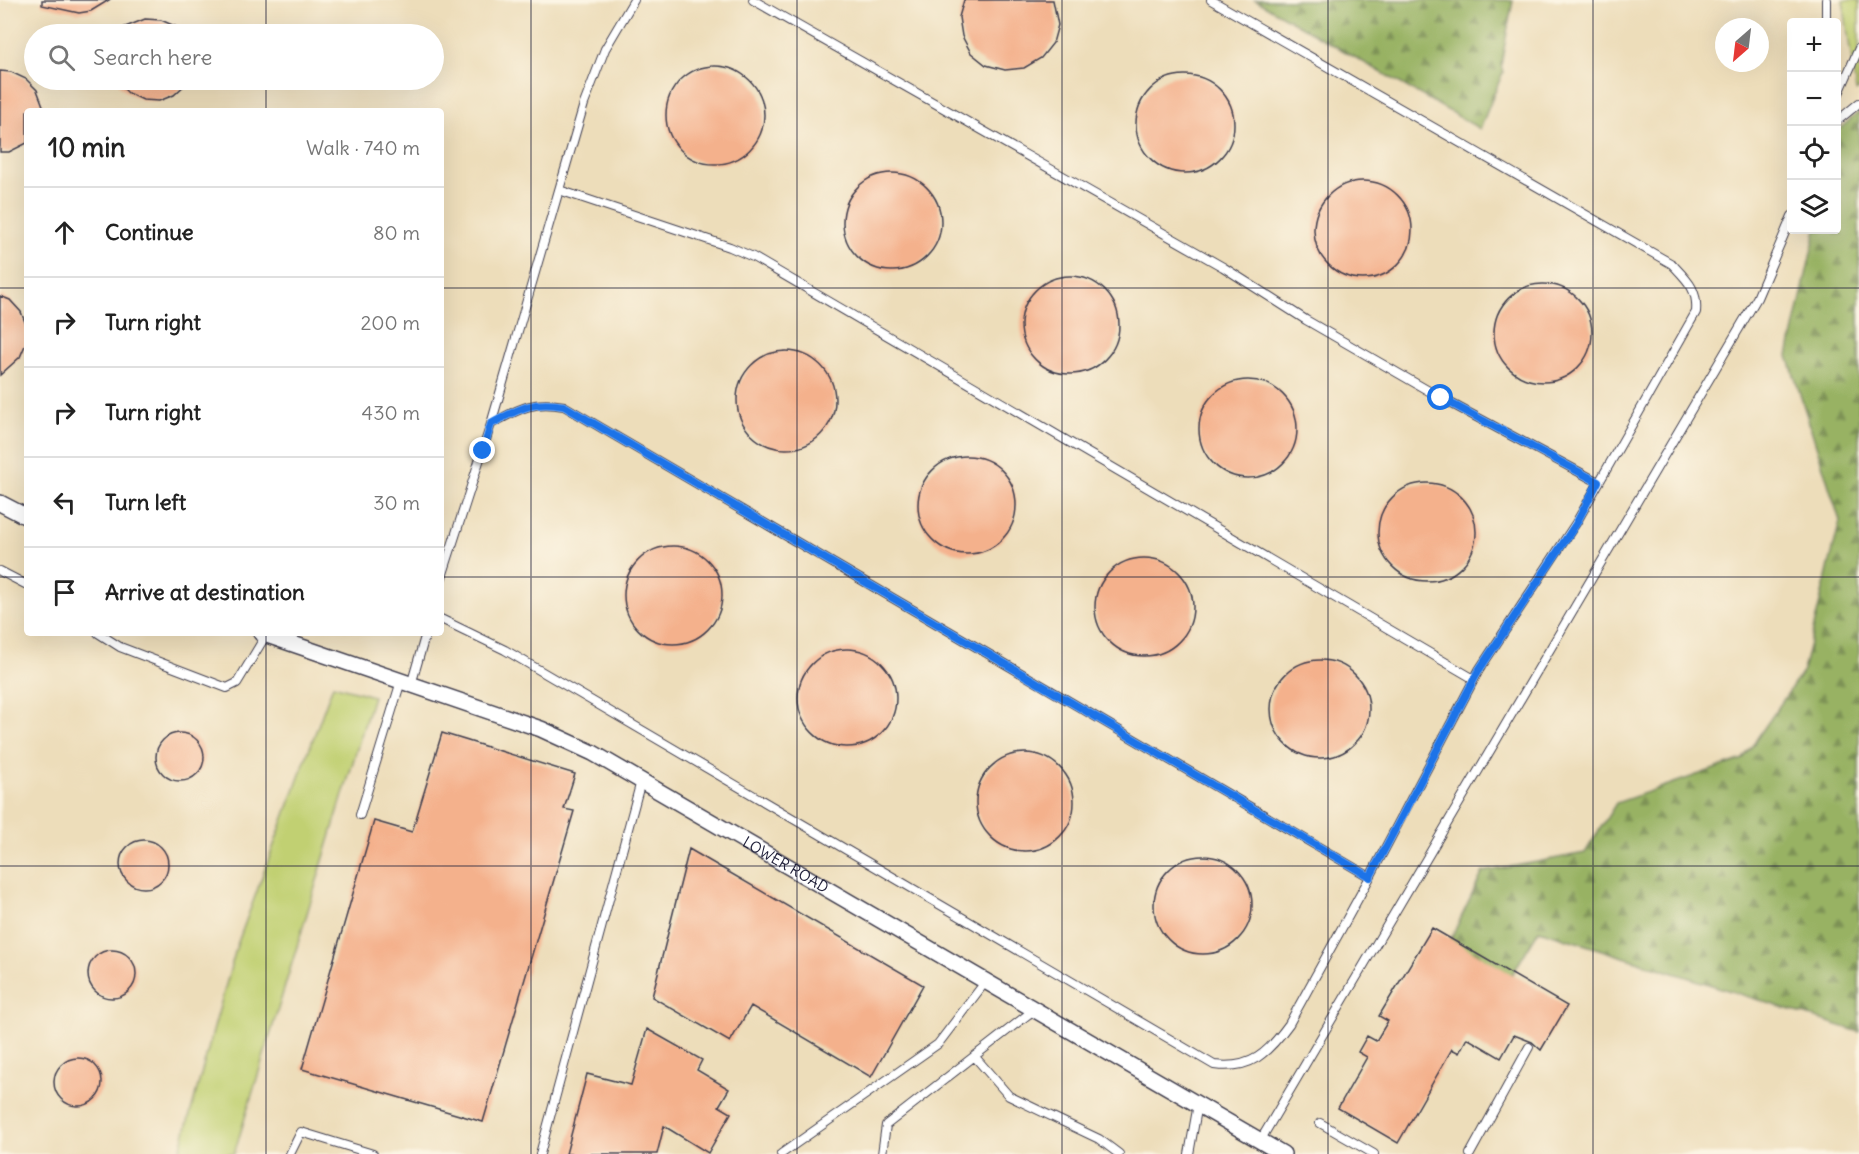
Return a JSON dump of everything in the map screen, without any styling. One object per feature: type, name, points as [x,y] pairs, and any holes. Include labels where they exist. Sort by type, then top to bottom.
[{"type":"street","points":[[0,503],[24,515]]},
{"type":"street","name":"LOWER ROAD","points":[[270,636],[541,729],[641,779],[1283,1154]]},
{"type":"lane","points":[[444,571],[491,424],[595,72],[634,0]]},
{"type":"lane","points":[[753,0],[1223,267],[1306,320],[1441,398],[1598,482]]},
{"type":"lane","points":[[444,620],[505,650],[1214,1065],[1233,1068],[1255,1060],[1274,1045],[1289,1024],[1370,877],[1474,679],[1576,524],[1696,312],[1697,300],[1694,288],[1672,264],[1211,0]]},
{"type":"lane","points":[[1826,0],[1826,18]]},
{"type":"lane","points":[[1841,89],[1859,48]]},
{"type":"lane","points":[[1841,118],[1859,103]]},
{"type":"lane","points":[[559,190],[730,247],[753,257],[1474,679]]},
{"type":"lane","points":[[1260,1141],[1757,298],[1787,226]]},
{"type":"lane","points":[[491,424],[525,406],[545,402],[564,406],[1370,877]]},
{"type":"lane","points":[[0,571],[24,583]]},
{"type":"lane","points":[[103,636],[120,647],[227,688],[237,683],[263,636]]},
{"type":"lane","points":[[360,816],[425,636]]},
{"type":"lane","points":[[540,1154],[641,779]]},
{"type":"lane","points":[[782,1154],[938,1044],[986,981]]},
{"type":"lane","points":[[882,1154],[886,1125],[1035,1009]]},
{"type":"lane","points":[[1470,1154],[1529,1047]]},
{"type":"lane","points":[[975,1057],[1009,1096],[1099,1139],[1119,1154]]},
{"type":"lane","points":[[1189,1154],[1198,1104]]},
{"type":"lane","points":[[1320,1123],[1374,1154]]},
{"type":"lane","points":[[290,1154],[301,1132],[373,1154]]},
{"type":"green space","points":[[1255,0],[1513,0],[1501,65],[1503,72],[1480,129]]},
{"type":"green space","points":[[1843,0],[1859,0],[1859,89],[1856,91]]},
{"type":"green space","points":[[1859,112],[1859,1032],[1539,930],[1490,1011],[1432,978],[1483,872],[1585,853],[1616,803],[1743,759],[1803,671],[1840,521],[1788,356],[1815,234],[1841,234],[1841,128]]},
{"type":"green space","points":[[333,685],[373,696],[234,1154],[179,1154],[237,945]]},
{"type":"building","points":[[42,0],[109,0],[91,11],[79,13],[42,5]]},
{"type":"building","points":[[964,0],[1053,0],[1058,25],[1053,43],[1041,58],[1024,68],[1005,70],[986,65],[971,53],[962,36],[959,17]]},
{"type":"building","points":[[145,19],[161,20],[170,24],[133,24]]},
{"type":"building","points":[[715,66],[725,67],[742,74],[756,88],[763,105],[763,125],[756,142],[742,156],[725,163],[715,164],[705,163],[688,156],[674,142],[667,125],[666,115],[667,105],[674,88],[688,74],[705,67]]},
{"type":"building","points":[[0,71],[11,72],[24,78],[24,90],[37,90],[44,108],[24,108],[24,144],[9,152],[0,152]]},
{"type":"building","points":[[1185,75],[1195,76],[1212,83],[1226,97],[1233,114],[1233,134],[1226,151],[1212,165],[1195,172],[1185,173],[1175,172],[1158,165],[1144,151],[1137,134],[1136,124],[1137,114],[1144,97],[1158,83],[1175,76]]},
{"type":"building","points":[[125,90],[179,90],[174,95],[159,101],[143,100]]},
{"type":"building","points":[[892,173],[902,174],[919,181],[933,195],[940,212],[940,232],[933,249],[919,263],[902,270],[892,271],[882,270],[865,263],[851,249],[844,232],[843,222],[844,212],[851,195],[865,181],[882,174]]},
{"type":"building","points":[[1363,181],[1373,182],[1390,189],[1404,203],[1411,220],[1411,240],[1404,257],[1390,271],[1373,278],[1363,279],[1353,278],[1336,271],[1322,257],[1315,240],[1314,230],[1315,220],[1322,203],[1336,189],[1353,182]]},
{"type":"building","points":[[1070,276],[1089,280],[1105,290],[1115,306],[1119,325],[1115,344],[1105,360],[1089,370],[1070,374],[1051,370],[1035,360],[1025,344],[1021,325],[1025,306],[1035,290],[1051,280]]},
{"type":"building","points":[[1543,284],[1553,285],[1570,292],[1584,306],[1591,323],[1591,343],[1584,360],[1570,374],[1553,381],[1543,382],[1533,381],[1516,374],[1502,360],[1495,343],[1494,333],[1495,323],[1502,306],[1516,292],[1533,285]]},
{"type":"building","points":[[0,296],[10,300],[21,312],[24,320],[24,348],[20,357],[0,375]]},
{"type":"building","points":[[786,351],[805,355],[821,365],[831,381],[835,400],[831,419],[821,435],[805,445],[786,449],[767,445],[751,435],[741,419],[737,400],[741,381],[751,365],[767,355]]},
{"type":"building","points":[[1248,380],[1258,381],[1275,388],[1289,402],[1296,419],[1296,439],[1289,456],[1275,470],[1258,477],[1248,478],[1238,477],[1221,470],[1207,456],[1200,439],[1199,429],[1200,419],[1207,402],[1221,388],[1238,381]]},
{"type":"building","points":[[967,456],[977,457],[994,464],[1008,478],[1015,495],[1015,515],[1008,532],[994,546],[977,553],[967,554],[957,553],[940,546],[926,532],[919,515],[918,505],[919,495],[926,478],[940,464],[957,457]]},
{"type":"building","points":[[1427,483],[1437,484],[1454,491],[1468,505],[1475,522],[1475,542],[1468,559],[1454,573],[1437,580],[1427,581],[1417,580],[1400,573],[1386,559],[1379,542],[1378,532],[1379,522],[1386,505],[1400,491],[1417,484]]},
{"type":"building","points":[[673,546],[692,550],[708,560],[718,576],[722,595],[718,614],[708,630],[692,640],[673,644],[654,640],[638,630],[628,614],[624,595],[628,576],[638,560],[654,550]]},
{"type":"building","points":[[1144,558],[1154,559],[1171,566],[1185,580],[1192,597],[1192,617],[1185,634],[1171,648],[1154,655],[1144,656],[1134,655],[1117,648],[1103,634],[1096,617],[1095,607],[1096,597],[1103,580],[1117,566],[1134,559]]},
{"type":"building","points":[[847,649],[857,650],[874,657],[888,671],[895,688],[895,708],[888,725],[874,739],[857,746],[847,747],[837,746],[820,739],[806,725],[799,708],[798,698],[799,688],[806,671],[820,657],[837,650]]},
{"type":"building","points":[[1320,660],[1330,661],[1347,668],[1361,682],[1368,699],[1368,719],[1361,736],[1347,750],[1330,757],[1320,758],[1310,757],[1293,750],[1279,736],[1272,719],[1271,709],[1272,699],[1279,682],[1293,668],[1310,661]]},
{"type":"building","points":[[180,733],[197,740],[204,757],[197,774],[180,781],[163,774],[156,757],[163,740]]},
{"type":"building","points":[[442,733],[575,774],[564,809],[574,811],[483,1122],[302,1069],[374,821],[412,832]]},
{"type":"building","points":[[1025,753],[1035,754],[1052,761],[1066,775],[1073,792],[1073,812],[1066,829],[1052,843],[1035,850],[1025,851],[1015,850],[998,843],[984,829],[977,812],[976,802],[977,792],[984,775],[998,761],[1015,754]]},
{"type":"building","points":[[144,840],[161,847],[168,864],[161,881],[144,888],[127,881],[120,864],[127,847]]},
{"type":"building","points":[[689,849],[923,985],[871,1077],[751,1006],[730,1042],[652,997]]},
{"type":"building","points":[[1203,856],[1213,857],[1230,864],[1244,878],[1251,895],[1251,915],[1244,932],[1230,946],[1213,953],[1203,954],[1193,953],[1176,946],[1162,932],[1155,915],[1154,905],[1155,895],[1162,878],[1176,864],[1193,857]]},
{"type":"building","points":[[1432,928],[1567,1006],[1541,1050],[1532,1042],[1514,1035],[1501,1058],[1467,1038],[1459,1053],[1452,1049],[1398,1143],[1338,1108],[1367,1057],[1358,1052],[1367,1036],[1376,1041],[1388,1021],[1379,1016]]},
{"type":"building","points":[[112,950],[129,957],[136,974],[129,991],[112,998],[95,991],[88,974],[95,957]]},
{"type":"building","points":[[647,1029],[702,1060],[697,1070],[729,1089],[719,1106],[731,1113],[708,1153],[664,1126],[657,1154],[566,1154],[587,1074],[631,1085]]},
{"type":"building","points":[[78,1058],[95,1065],[102,1082],[95,1099],[78,1106],[61,1099],[54,1082],[61,1065]]},
{"type":"route","points":[[483,451],[491,424],[525,406],[545,402],[564,406],[1370,877],[1479,670],[1576,524],[1598,482],[1441,398]]}]
